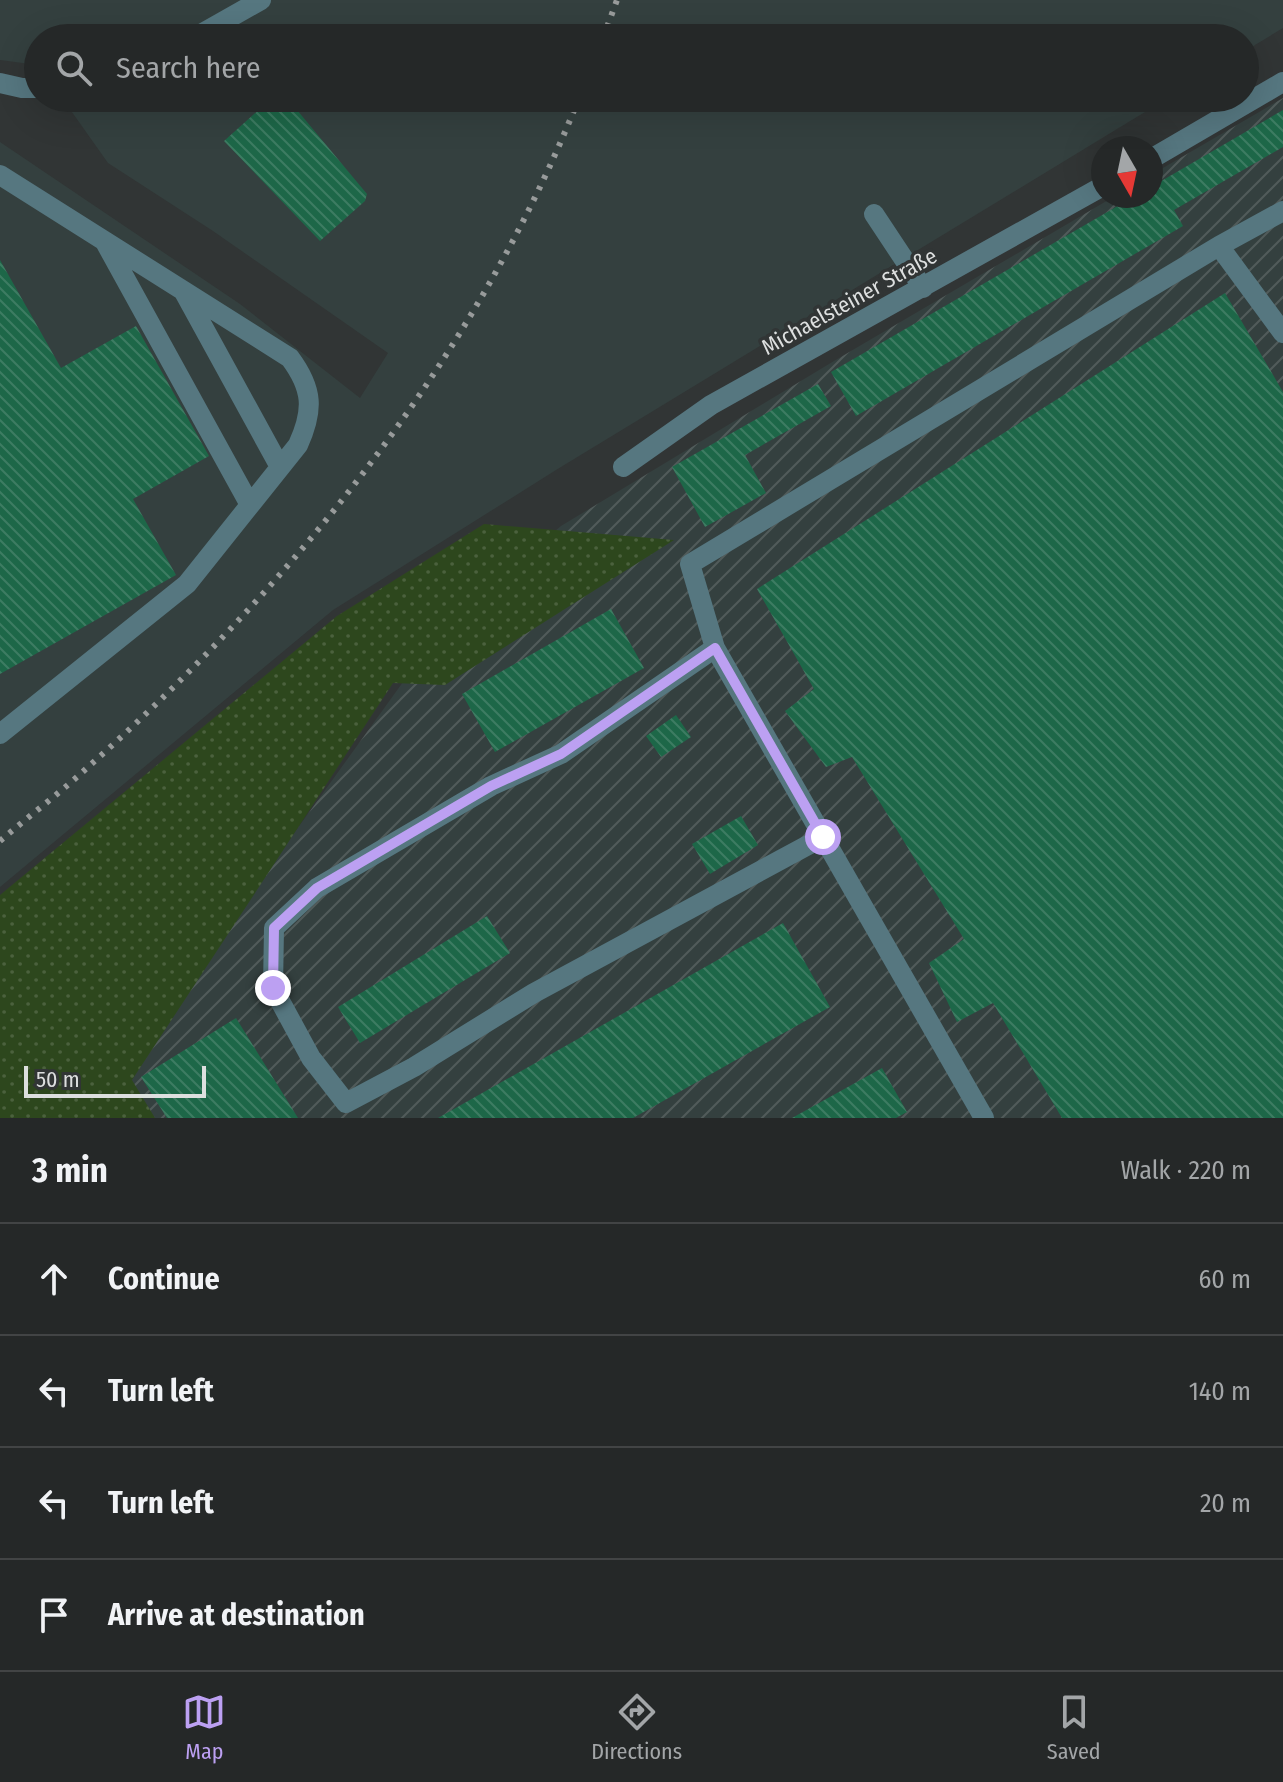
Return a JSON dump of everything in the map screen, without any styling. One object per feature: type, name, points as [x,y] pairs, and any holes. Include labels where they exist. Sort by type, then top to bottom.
[{"type":"street","points":[[219,24],[261,0]]},
{"type":"street","points":[[1259,96],[1283,82]]},
{"type":"street","points":[[0,83],[24,88]]},
{"type":"street","points":[[1163,152],[1232,112]]},
{"type":"street","points":[[0,175],[290,358],[302,374],[310,410],[298,445],[187,584],[0,734]]},
{"type":"street","name":"Michaelsteiner Straße","points":[[623,467],[711,405],[1091,193]]},
{"type":"street","points":[[984,1118],[715,648],[690,564],[1219,246],[1283,211]]},
{"type":"street","points":[[874,214],[923,288]]},
{"type":"street","points":[[105,241],[250,505]]},
{"type":"street","points":[[1219,246],[1283,333]]},
{"type":"street","points":[[183,290],[280,467]]},
{"type":"street","points":[[715,648],[561,754],[491,786],[317,888],[274,928],[273,988],[311,1058],[346,1103],[414,1067],[534,993],[823,837]]},
{"type":"shaded area","points":[[0,0],[1283,0],[1283,28],[1259,43],[1259,24],[24,24],[24,63],[0,60]]},
{"type":"shaded area","points":[[1283,98],[1283,1118],[132,1118],[116,1080],[442,628],[561,526],[1095,208],[1163,208],[1163,168]]},
{"type":"shaded area","points":[[72,112],[1145,112],[1105,136],[1091,136],[1091,145],[556,470],[333,610],[0,887],[0,142],[240,304],[360,398],[388,353],[213,231],[108,163]]},
{"type":"green space","points":[[484,524],[674,540],[445,685],[393,683],[132,1080],[155,1118],[0,1118],[0,895],[337,616]]},
{"type":"building","points":[[1283,110],[1283,147],[1174,210],[1183,226],[856,416],[831,372],[1114,208],[1163,208],[1163,180]]},
{"type":"building","points":[[256,112],[299,112],[367,194],[365,201],[320,241],[224,141]]},
{"type":"building","points":[[0,260],[61,368],[136,326],[209,456],[133,499],[176,575],[0,674]]},
{"type":"building","points":[[1225,293],[1283,392],[1283,1118],[1062,1118],[993,1003],[957,1022],[929,963],[964,939],[852,757],[826,767],[785,711],[814,689],[757,589]]},
{"type":"building","points":[[818,384],[831,406],[745,455],[766,493],[705,527],[672,467]]},
{"type":"building","points":[[611,609],[644,668],[495,752],[462,694]]},
{"type":"building","points":[[676,715],[691,737],[661,757],[646,736]]},
{"type":"building","points":[[741,816],[758,845],[710,874],[692,844]]},
{"type":"building","points":[[487,916],[510,953],[360,1043],[338,1007]]},
{"type":"building","points":[[783,923],[830,1007],[633,1118],[438,1118]]},
{"type":"building","points":[[236,1018],[298,1118],[167,1118],[141,1077]]},
{"type":"building","points":[[882,1068],[907,1112],[896,1118],[792,1118]]},
{"type":"railway","points":[[608,24],[617,0]]},
{"type":"railway","points":[[0,841],[88,767],[238,621],[307,543],[372,461],[433,375],[488,286],[537,194],[573,112]]},
{"type":"route","points":[[273,988],[274,928],[317,888],[491,786],[561,754],[715,648],[823,837]]}]
